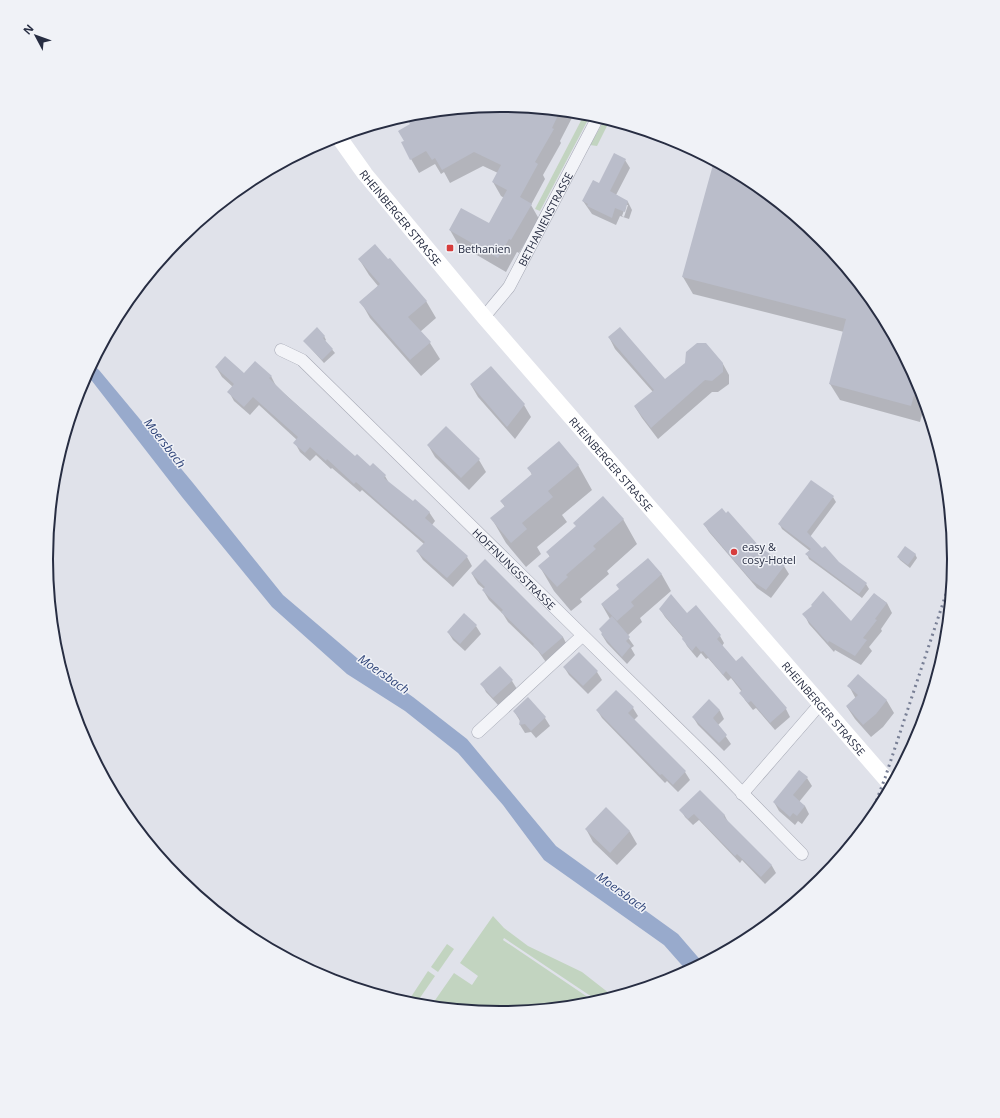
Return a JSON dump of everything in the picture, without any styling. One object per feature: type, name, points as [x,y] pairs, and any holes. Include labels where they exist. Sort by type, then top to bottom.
[{"type":"main road","name":"RHEINBERGER STRASSE","points":[[342,141],[365,174],[484,317],[888,781]]},
{"type":"street","name":"BETHANIENSTRASSE","points":[[484,317],[509,287],[595,123]]},
{"type":"street","name":"HOFFNUNGSSTRASSE","points":[[281,350],[302,360],[712,763],[802,854]]},
{"type":"street","points":[[478,732],[582,636]]},
{"type":"street","points":[[742,794],[821,703]]},
{"type":"green space","points":[[581,120],[587,121],[540,211],[535,209]]},
{"type":"green space","points":[[602,124],[607,125],[597,146],[590,145]]},
{"type":"green space","points":[[493,916],[504,928],[528,946],[582,972],[608,993],[591,996],[504,938],[503,940],[587,997],[558,1002],[500,1006],[471,1005],[435,1001],[454,973],[472,985],[478,976],[460,963]]},
{"type":"green space","points":[[447,944],[454,949],[438,972],[431,967]]},
{"type":"green space","points":[[428,971],[435,976],[420,998],[411,997]]},
{"type":"water","name":"Moersbach","points":[[96,368],[193,483],[283,595],[357,658],[413,697],[467,739],[556,846],[678,934],[700,959],[683,967],[664,945],[544,860],[503,805],[458,753],[405,711],[347,674],[272,607],[182,497],[91,380]]},
{"type":"building","points":[[500,112],[558,116],[552,128],[554,129],[535,162],[538,164],[520,197],[532,204],[511,240],[509,239],[498,258],[449,230],[461,208],[489,223],[507,190],[492,182],[501,165],[474,152],[442,170],[435,158],[432,160],[426,151],[410,160],[401,142],[404,141],[398,131],[410,124],[409,122],[471,113]]},
{"type":"building","points":[[614,153],[626,159],[610,191],[628,201],[625,212],[615,208],[612,218],[587,206],[588,204],[582,201],[593,180],[599,183]]},
{"type":"building","points":[[713,166],[748,187],[795,223],[836,264],[855,287],[872,311],[901,361],[915,393],[911,406],[829,384],[846,319],[682,277]]},
{"type":"building","points":[[375,244],[388,259],[390,258],[427,301],[408,317],[431,342],[410,360],[359,302],[380,284],[358,259]]},
{"type":"building","points":[[317,327],[325,336],[323,338],[333,349],[322,360],[303,341]]},
{"type":"building","points":[[620,327],[665,379],[685,363],[686,352],[697,343],[706,343],[723,363],[723,372],[712,381],[705,380],[651,428],[634,406],[654,390],[608,337]]},
{"type":"building","points":[[225,356],[244,373],[255,361],[272,376],[269,378],[288,397],[355,456],[357,454],[370,466],[373,463],[386,475],[384,478],[413,501],[415,499],[430,512],[425,518],[468,556],[447,578],[416,551],[425,542],[356,482],[354,484],[327,459],[326,461],[310,447],[305,453],[293,443],[298,437],[253,397],[244,407],[227,392],[234,384],[215,367]]},
{"type":"building","points":[[491,366],[525,404],[507,427],[470,384]]},
{"type":"building","points":[[446,426],[480,459],[461,478],[427,445]]},
{"type":"building","points":[[559,441],[579,465],[548,491],[553,497],[522,523],[527,529],[511,543],[490,518],[505,506],[500,501],[532,474],[527,468]]},
{"type":"building","points":[[811,480],[834,496],[807,532],[822,548],[825,546],[839,562],[867,583],[859,594],[805,554],[811,549],[778,524]]},
{"type":"building","points":[[603,496],[624,519],[593,546],[596,549],[566,575],[568,577],[557,587],[538,566],[550,556],[546,552],[576,526],[573,523]]},
{"type":"building","points":[[722,508],[726,513],[728,511],[759,546],[785,565],[766,590],[751,580],[703,524]]},
{"type":"building","points":[[905,546],[916,554],[908,565],[897,557]]},
{"type":"building","points":[[648,558],[662,574],[631,602],[634,606],[617,621],[601,604],[619,589],[616,585]]},
{"type":"building","points":[[485,559],[563,637],[542,655],[533,645],[534,644],[501,612],[503,610],[482,590],[485,587],[471,573]]},
{"type":"building","points":[[823,591],[851,621],[874,593],[887,603],[875,619],[877,620],[863,638],[867,640],[855,656],[829,641],[828,643],[802,614],[812,606],[811,605]]},
{"type":"building","points":[[671,594],[687,613],[696,605],[721,635],[717,639],[736,661],[742,656],[787,708],[770,723],[751,701],[748,703],[739,693],[742,690],[726,671],[723,675],[703,651],[701,652],[696,646],[692,651],[682,639],[683,637],[659,609]]},
{"type":"building","points":[[464,613],[477,625],[460,644],[447,632]]},
{"type":"building","points":[[612,616],[630,637],[626,641],[631,646],[622,657],[601,634],[602,633],[599,629]]},
{"type":"building","points":[[579,652],[598,671],[583,686],[563,667]]},
{"type":"building","points":[[500,666],[513,680],[493,698],[480,684]]},
{"type":"building","points":[[858,674],[887,700],[876,714],[863,725],[846,706],[858,695],[847,686]]},
{"type":"building","points":[[616,690],[634,707],[628,713],[686,771],[673,785],[662,774],[660,775],[596,710]]},
{"type":"building","points":[[528,697],[546,717],[531,731],[525,724],[519,725],[520,719],[513,711]]},
{"type":"building","points":[[709,699],[720,710],[713,718],[727,735],[719,743],[692,717]]},
{"type":"building","points":[[799,770],[808,777],[793,795],[805,806],[797,816],[793,813],[790,817],[773,802]]},
{"type":"building","points":[[700,790],[725,815],[724,817],[772,865],[761,877],[737,854],[735,856],[694,814],[688,819],[679,810]]},
{"type":"building","points":[[606,807],[630,831],[610,853],[585,829]]},
{"type":"railway","points":[[877,799],[945,597]]},
{"type":"place","name":"Bethanien","points":[[450,248]]},
{"type":"place","name":"easy & cosy-Hotel","points":[[734,552]]}]
